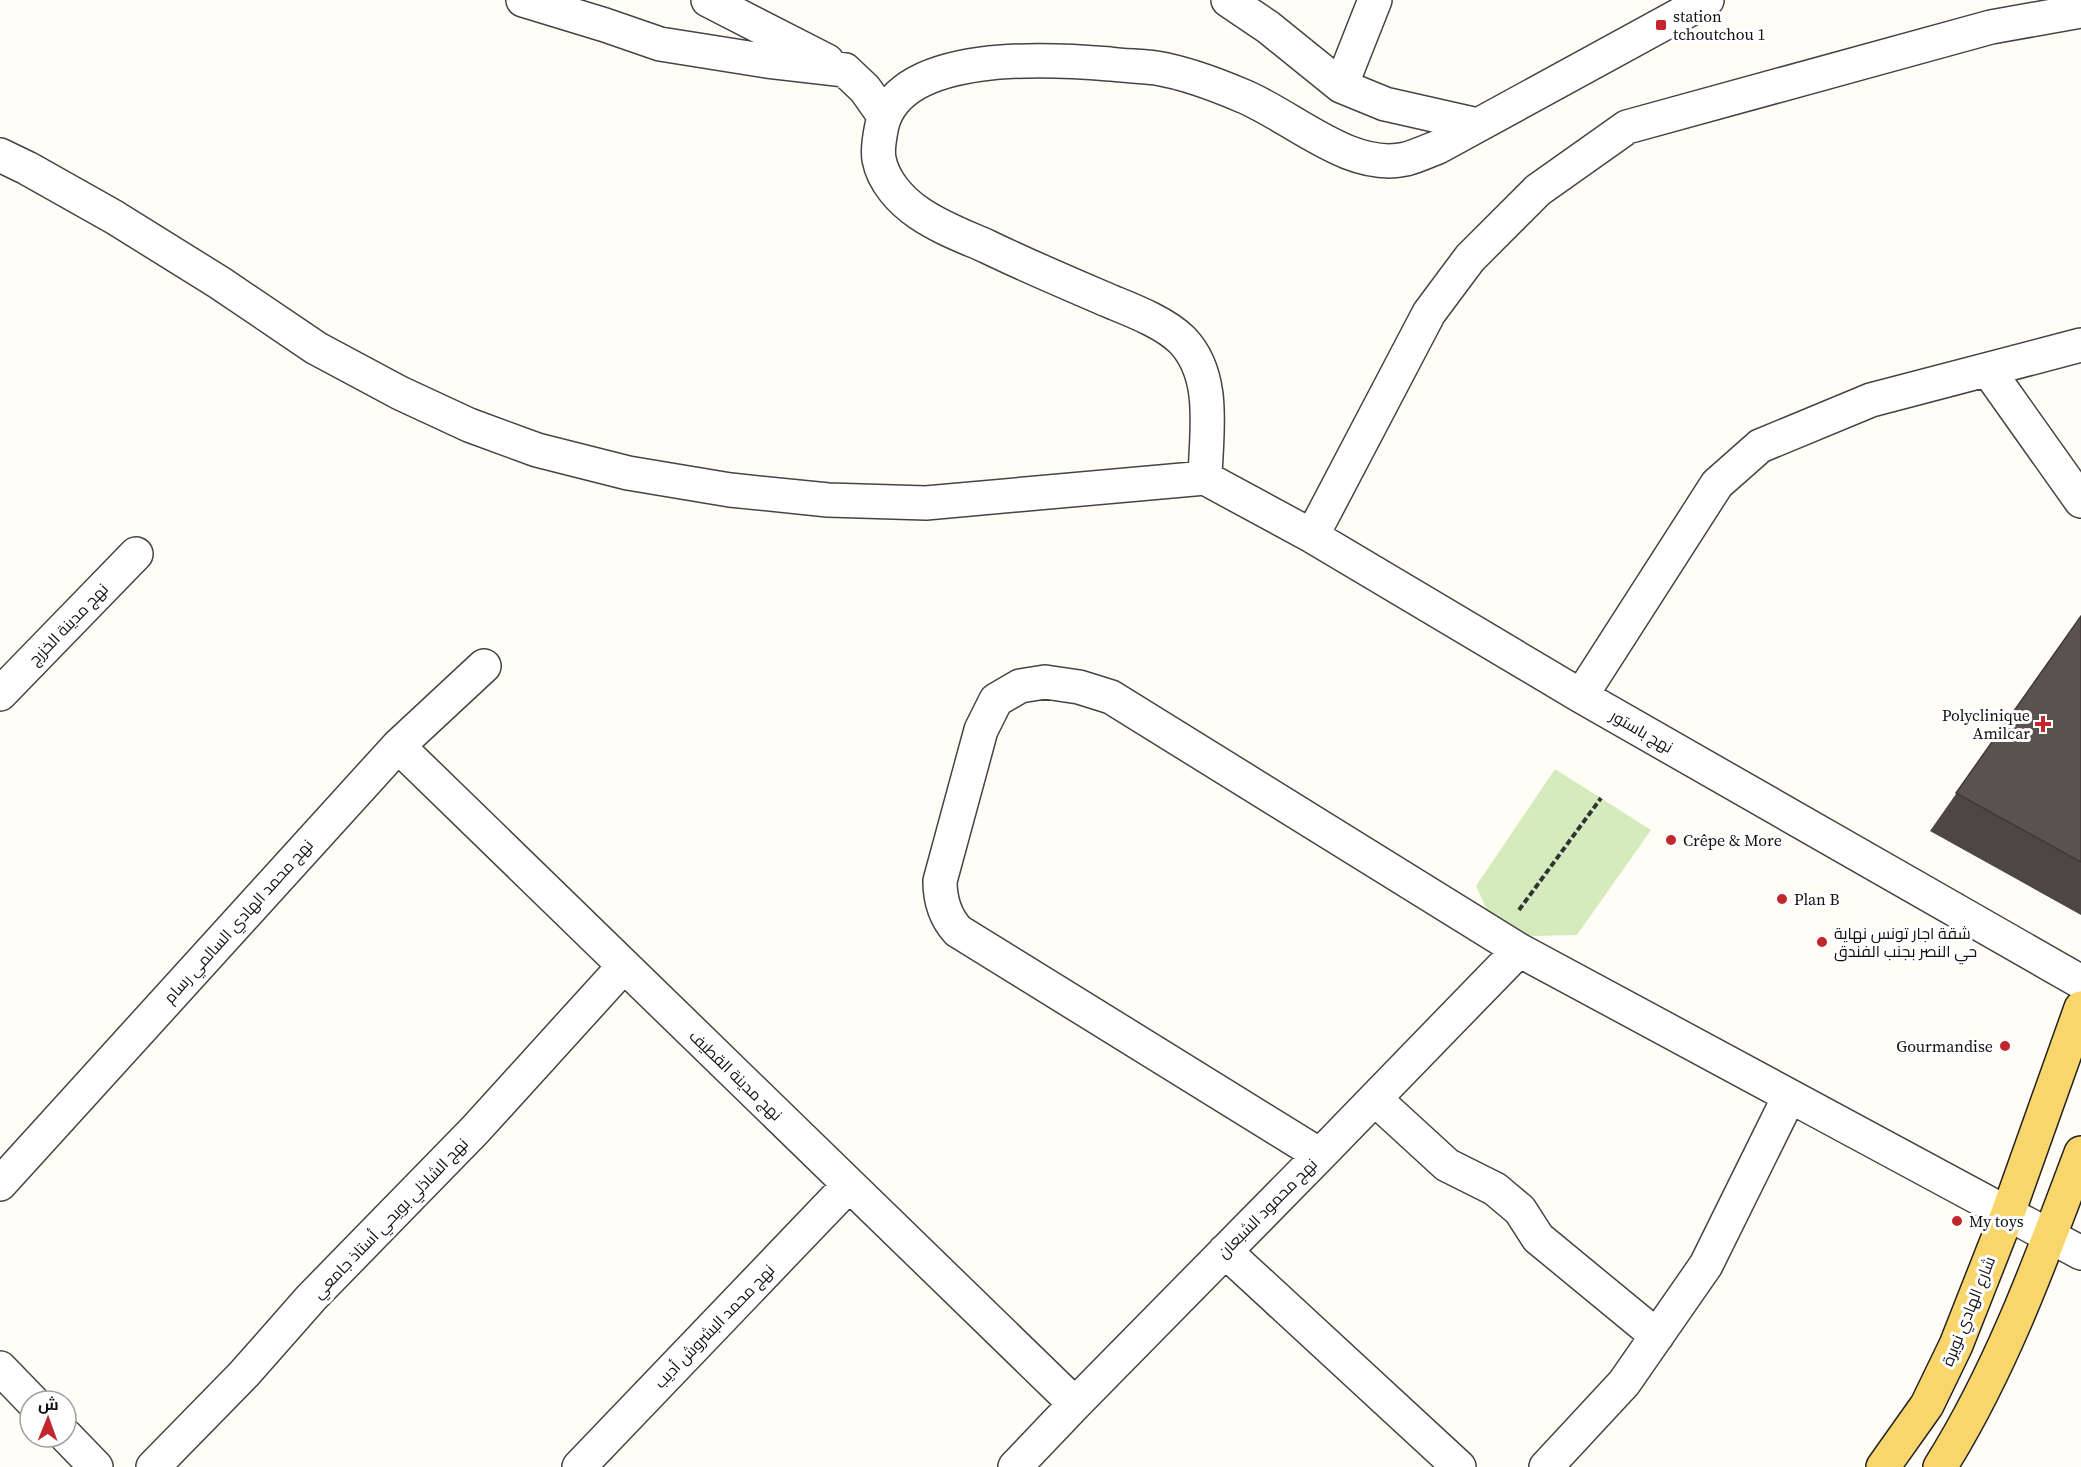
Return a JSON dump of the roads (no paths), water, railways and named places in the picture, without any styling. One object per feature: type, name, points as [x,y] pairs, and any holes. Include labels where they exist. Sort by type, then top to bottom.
[{"type":"main road","name":"شارع الهادي نويرة","points":[[1883,1467],[1927,1405],[1956,1345],[2008,1213],[2081,1008]]},
{"type":"main road","points":[[1940,1467],[1964,1428],[1995,1365],[2050,1236],[2081,1153]]},
{"type":"street","points":[[523,0],[660,44],[767,61],[845,70]]},
{"type":"street","points":[[708,0],[845,70],[865,89],[884,116]]},
{"type":"street","points":[[1228,0],[1268,27],[1341,86],[1384,104],[1478,125]]},
{"type":"street","points":[[1341,86],[1375,0]]},
{"type":"street","points":[[0,155],[114,217],[220,283],[316,348],[400,393],[459,420],[537,450],[628,473],[730,490],[828,501],[926,503],[1205,478],[1207,398],[1200,371],[1182,339],[1138,313],[1034,269],[918,213],[896,194],[885,175],[879,158],[879,136],[884,116],[898,97],[914,84],[943,71],[985,64],[1040,59],[1156,68],[1207,81],[1247,97],[1346,152],[1375,159],[1404,159],[1438,147],[1707,0]]},
{"type":"street","points":[[1312,536],[1429,313],[1470,258],[1538,190],[1627,127],[1992,27],[2081,11]]},
{"type":"street","points":[[1581,696],[1717,484],[1760,446],[1871,400],[2081,345]]},
{"type":"street","points":[[1988,370],[2081,501]]},
{"type":"street","name":"نهج باستور","points":[[1205,478],[1312,536],[1581,696],[2081,982]]},
{"type":"street","name":"نهج مدينة الخزرج","points":[[0,694],[136,554]]},
{"type":"street","name":"نهج محمد الهادي السالمي رسام","points":[[0,1184],[398,746],[484,666]]},
{"type":"street","points":[[1320,1155],[958,931],[949,921],[943,907],[940,881],[981,730],[996,699],[1020,686],[1045,682],[1079,687],[1111,697],[1509,943],[1789,1097],[2081,1253]]},
{"type":"street","name":"نهج مدينة القطيف","points":[[398,746],[1074,1404]]},
{"type":"street","name":"نهج محمود الشبعان","points":[[1015,1467],[1074,1404],[1375,1099],[1509,943]]},
{"type":"street","name":"نهج الشاذلي بويحي أستاذ جامعي","points":[[153,1467],[244,1374],[311,1298],[475,1130],[624,966]]},
{"type":"street","points":[[1546,1467],[1624,1383],[1706,1265],[1789,1097]]},
{"type":"street","points":[[1375,1099],[1447,1165],[1495,1189],[1520,1210],[1539,1238],[1657,1336]]},
{"type":"street","name":"نهج محمد البشروش أديب","points":[[579,1467],[849,1185]]},
{"type":"street","points":[[1225,1251],[1459,1467]]},
{"type":"street","points":[[0,1368],[20,1389]]},
{"type":"street","points":[[78,1448],[96,1467]]},
{"type":"place","name":"station tchoutchou 1","points":[[1661,25]]},
{"type":"place","name":"Polyclinique Amilcar","points":[[2043,724]]},
{"type":"place","name":"Crêpe & More","points":[[1671,840]]},
{"type":"place","name":"Plan B","points":[[1782,899]]},
{"type":"place","name":"شقة اجار تونس نهاية حي النصر بجنب الفندق","points":[[1822,942]]},
{"type":"place","name":"Gourmandise","points":[[2005,1046]]},
{"type":"place","name":"My toys","points":[[1957,1221]]}]
